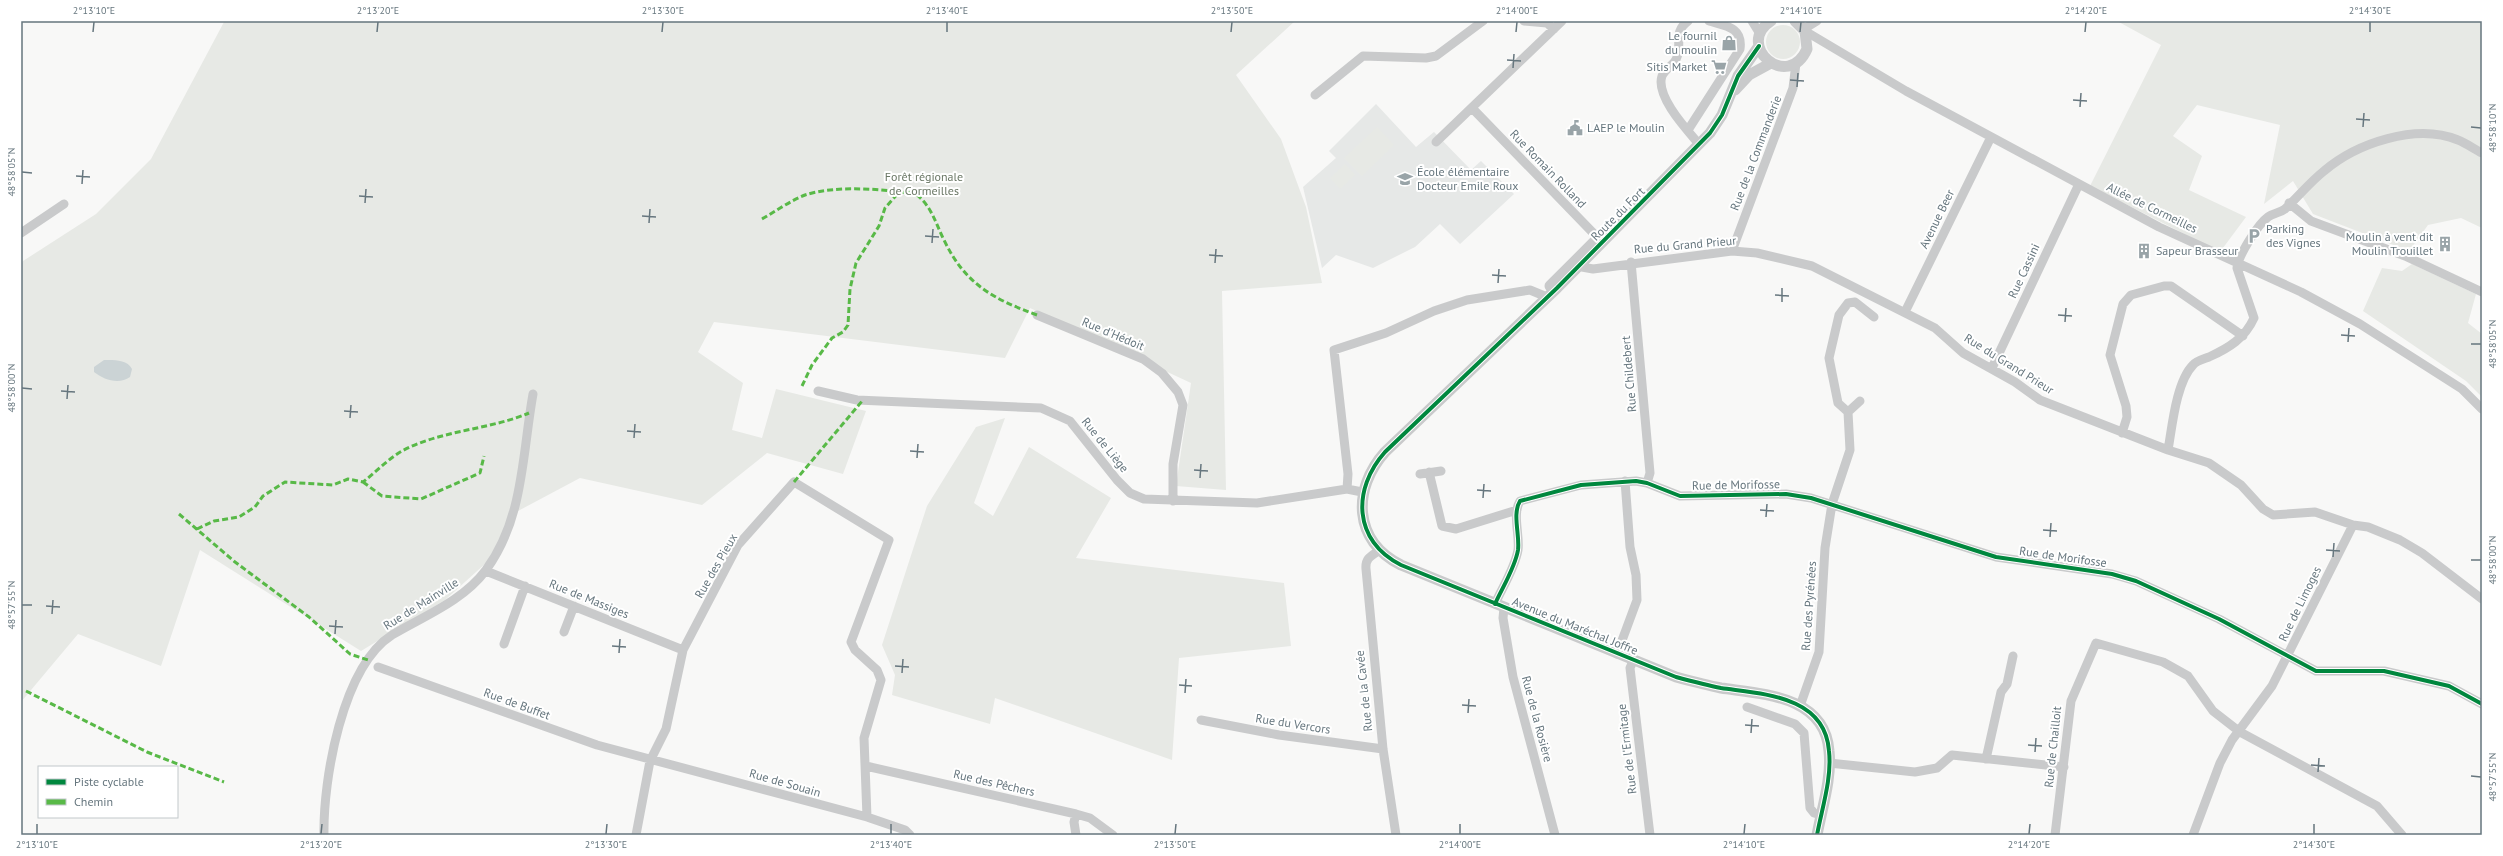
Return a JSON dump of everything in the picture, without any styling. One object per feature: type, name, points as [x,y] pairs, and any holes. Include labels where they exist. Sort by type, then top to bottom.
[{"type":"street","points":[[1314,95],[1363,56],[1426,58],[1436,56],[1483,21]]},
{"type":"street","points":[[1524,21],[1547,23],[1554,29]]},
{"type":"street","points":[[1436,142],[1562,21]]},
{"type":"street","points":[[1688,21],[1678,31],[1677,57],[1663,73],[1661,80],[1670,106],[1699,144]]},
{"type":"street","points":[[1688,130],[1740,49],[1740,38],[1738,32],[1733,28],[1709,21]]},
{"type":"street","points":[[1752,21],[1760,34]]},
{"type":"street","points":[[1770,21],[1760,34],[1759,46],[1762,54],[1771,63],[1781,66],[1796,63],[1807,49],[1815,45],[1828,47]]},
{"type":"street","points":[[1807,49],[1802,26],[1817,22]]},
{"type":"street","name":"Allée de Cormeilles","points":[[1802,26],[1828,47],[1991,137],[2172,234],[2238,262],[2301,292],[2366,328],[2462,389],[2482,409]]},
{"type":"street","name":"Route du Fort","points":[[1554,282],[1576,264],[1679,164],[1717,124],[1732,94],[1738,76],[1759,46]]},
{"type":"street","name":"Route du Fort","points":[[1732,94],[1750,75],[1771,63]]},
{"type":"street","name":"Rue de la Commanderie","points":[[1732,251],[1793,88],[1796,63]]},
{"type":"street","name":"Rue Romain Rolland","points":[[1472,108],[1597,243]]},
{"type":"street","points":[[2168,450],[2174,415],[2184,379],[2193,365],[2224,350],[2243,336],[2250,328],[2254,313],[2237,268],[2241,254],[2267,217],[2284,210],[2289,203],[2325,169],[2378,141],[2404,134],[2428,133],[2458,140],[2482,153]]},
{"type":"street","name":"Avenue Beer","points":[[1905,312],[1991,137]]},
{"type":"street","name":"Rue Cassini","points":[[1992,368],[2079,184]]},
{"type":"street","points":[[2289,203],[2312,221],[2405,256],[2482,292]]},
{"type":"street","points":[[21,233],[64,204]]},
{"type":"street","name":"Rue du Grand Prieur","points":[[1576,264],[1593,269],[1631,262],[1732,251],[1757,253],[1812,266],[1935,328],[1963,353],[1992,368],[2040,400],[2122,433],[2220,468],[2241,485],[2263,509],[2273,515],[2315,512],[2368,527],[2416,550],[2482,599]]},
{"type":"street","name":"Rue Childebert","points":[[1631,262],[1650,474],[1647,483]]},
{"type":"street","name":"Route du Fort","points":[[1569,277],[1576,264]]},
{"type":"street","name":"Avenue du Maréchal Joffre","points":[[1569,277],[1546,296],[1385,452],[1369,474],[1362,492],[1364,521],[1372,538],[1380,550],[1401,565],[1633,661],[1690,681],[1776,696],[1800,706],[1815,718],[1825,734],[1829,747],[1829,763],[1818,835]]},
{"type":"street","name":"Avenue du Maréchal Joffre","points":[[1546,296],[1554,282]]},
{"type":"street","points":[[2122,433],[2126,422],[2126,406],[2110,356],[2123,304],[2131,295],[2164,286],[2171,286],[2243,336]]},
{"type":"street","points":[[1362,492],[1347,489],[1348,474],[1334,350],[1386,333],[1434,312],[1468,300],[1530,290],[1546,296]]},
{"type":"street","points":[[1863,309],[1869,294]]},
{"type":"street","points":[[1860,401],[1848,412],[1838,403],[1829,358],[1839,315],[1848,303],[1852,302],[1874,317]]},
{"type":"street","name":"Rue d'Hédoit","points":[[1037,315],[1143,359],[1162,373],[1178,392],[1183,405],[1173,464],[1173,502]]},
{"type":"street","name":"Rue de Liège","points":[[818,391],[857,400],[1041,408],[1070,421],[1130,493],[1144,499],[1173,502],[1257,503],[1347,489]]},
{"type":"street","name":"Rue de Mainville","points":[[324,835],[326,798],[333,751],[352,690],[368,660],[378,646],[441,608],[469,588],[486,571],[508,534],[526,456],[527,429],[533,394]]},
{"type":"street","name":"Rue des Pyrénées","points":[[1800,706],[1819,652],[1822,581],[1832,504],[1850,450],[1848,412]]},
{"type":"street","points":[[1420,474],[1441,470]]},
{"type":"street","points":[[1430,472],[1442,526],[1456,528],[1517,510],[1519,535],[1518,552],[1500,606]]},
{"type":"street","points":[[1617,654],[1637,600],[1636,575],[1630,547],[1626,481]]},
{"type":"street","name":"Rue de Morifosse","points":[[1517,510],[1520,501],[1548,492],[1581,484],[1626,481],[1647,483],[1680,496],[1786,494],[1832,504],[1909,531],[1996,557],[2112,574],[2136,581],[2219,619],[2287,657],[2316,671],[2384,671],[2449,686],[2482,704]]},
{"type":"street","name":"Rue des Pieux","points":[[636,835],[650,761],[666,729],[683,650],[738,545],[794,482],[889,540],[851,642],[855,650],[877,670],[881,680],[864,738],[866,766]]},
{"type":"street","name":"Rue de Limoges","points":[[2193,835],[2220,763],[2272,686],[2353,524]]},
{"type":"street","name":"Rue de la Cavée","points":[[1380,550],[1365,562],[1382,749],[1396,835]]},
{"type":"street","name":"Rue de Massiges","points":[[486,571],[683,650]]},
{"type":"street","points":[[504,644],[525,586]]},
{"type":"street","points":[[564,632],[574,606]]},
{"type":"street","name":"Rue de la Rosière","points":[[1500,606],[1513,677],[1555,835]]},
{"type":"street","name":"Rue de Chailloit","points":[[2055,835],[2071,700],[2096,643],[2163,662],[2188,676],[2213,711],[2240,732]]},
{"type":"street","points":[[1986,759],[2001,692],[2007,684],[2013,656]]},
{"type":"street","name":"Rue de l'Ermitage","points":[[1633,661],[1630,668],[1650,835]]},
{"type":"street","name":"Rue de Buffet","points":[[378,667],[597,746],[650,761]]},
{"type":"street","points":[[1747,708],[1795,724],[1804,733],[1810,808],[1814,813],[1821,815]]},
{"type":"street","name":"Rue du Vercors","points":[[1201,720],[1279,735],[1382,749]]},
{"type":"street","points":[[2240,732],[2377,806],[2402,835]]},
{"type":"street","points":[[1829,763],[1915,772],[1937,768],[1952,755],[2064,767]]},
{"type":"street","name":"Rue de Souain","points":[[650,761],[867,817],[905,830],[910,835]]},
{"type":"street","points":[[866,766],[867,817]]},
{"type":"street","name":"Rue des Pêchers","points":[[866,766],[1076,814],[1090,818],[1113,835]]},
{"type":"street","points":[[1076,814],[1074,822],[1076,835]]},
{"type":"shaded area","name":"École élémentaire Docteur Emile Roux","points":[[1376,104],[1416,147],[1434,132],[1471,170],[1481,161],[1514,194],[1460,244],[1440,224],[1415,247],[1373,268],[1336,255],[1322,268],[1303,187],[1336,158],[1329,151]]},
{"type":"shaded area","points":[[104,360],[127,363],[132,369],[130,377],[121,381],[116,381],[98,375],[94,372],[94,367]]},
{"type":"green space","name":"Forêt régionale de Cormeilles","points":[[1295,21],[1236,75],[1281,139],[1306,207],[1322,283],[1222,291],[1226,490],[1176,486],[1191,383],[1030,308],[1005,358],[714,322],[698,352],[743,383],[732,430],[762,438],[776,389],[866,411],[843,474],[767,453],[702,505],[580,478],[518,511],[486,563],[445,600],[361,651],[200,550],[161,666],[78,634],[21,702],[21,265],[23,261],[96,214],[151,159],[224,22]]},
{"type":"green space","points":[[2117,21],[2482,21],[2482,228],[2461,218],[2428,225],[2409,251],[2313,214],[2293,181],[2264,204],[2280,125],[2197,105],[2173,136],[2202,156],[2189,190],[2246,217],[2220,252],[2090,186],[2161,45]]},
{"type":"green space","points":[[1780,25],[1786,25],[1790,26],[1797,32],[1800,42],[1799,49],[1793,56],[1786,59],[1780,59],[1776,58],[1769,52],[1766,45],[1766,39],[1767,35],[1773,28]]},
{"type":"green space","points":[[1377,127],[1394,145],[1362,176],[1344,158]]},
{"type":"green space","points":[[1345,164],[1355,175],[1340,189],[1330,178]]},
{"type":"green space","points":[[2412,264],[2476,294],[2468,323],[2482,334],[2482,397],[2466,381],[2363,311],[2382,268],[2402,271]]},
{"type":"green space","points":[[1005,418],[974,503],[993,516],[1029,447],[1111,498],[1076,558],[1284,583],[1291,646],[1179,658],[1172,760],[995,698],[990,724],[892,695],[895,675],[882,645],[927,506],[976,427]]},
{"type":"marked path","points":[[762,219],[799,197],[817,192],[860,189],[916,194],[930,210],[952,255],[971,279],[994,296],[1037,315]]},
{"type":"marked path","points":[[802,386],[812,365],[832,338],[843,332],[848,325],[850,289],[856,263],[879,226],[885,208],[900,191]]},
{"type":"marked path","points":[[794,482],[863,400]]},
{"type":"marked path","points":[[197,529],[214,521],[239,517],[255,507],[263,496],[285,482],[333,485],[348,479],[363,482],[397,454],[417,444],[449,434],[514,419],[529,413]]},
{"type":"marked path","points":[[363,482],[382,496],[421,499],[480,473],[484,456]]},
{"type":"marked path","points":[[179,514],[235,562],[309,617],[350,654],[368,660]]},
{"type":"marked path","points":[[26,691],[147,752],[224,782]]},
{"type":"cycle path","points":[[1759,46],[1738,76],[1722,115],[1710,133],[1557,288],[1385,452],[1374,466],[1367,482],[1363,498],[1363,513],[1366,528],[1374,542],[1385,555],[1401,565],[1676,677],[1721,688],[1772,696],[1804,708],[1816,718],[1825,732],[1829,751],[1830,761],[1828,782],[1817,835]]},
{"type":"cycle path","points":[[1495,604],[1511,571],[1518,550],[1516,518],[1520,501],[1581,485],[1636,481],[1647,483],[1680,496],[1786,494],[1811,498],[1996,557],[2112,574],[2136,581],[2219,619],[2316,671],[2384,671],[2449,686],[2482,704]]},
{"type":"place","name":"Le fournil du moulin","points":[[1729,43]]},
{"type":"place","name":"Sitis Market","points":[[1719,67]]},
{"type":"place","name":"LAEP le Moulin","points":[[1575,128]]},
{"type":"place","name":"École élémentaire Docteur Emile Roux","points":[[1405,179]]},
{"type":"place","name":"Parking des Vignes","points":[[2254,236]]},
{"type":"place","name":"Moulin à vent dit Moulin Trouillet","points":[[2445,244]]},
{"type":"place","name":"Sapeur Brasseur","points":[[2144,251]]}]
